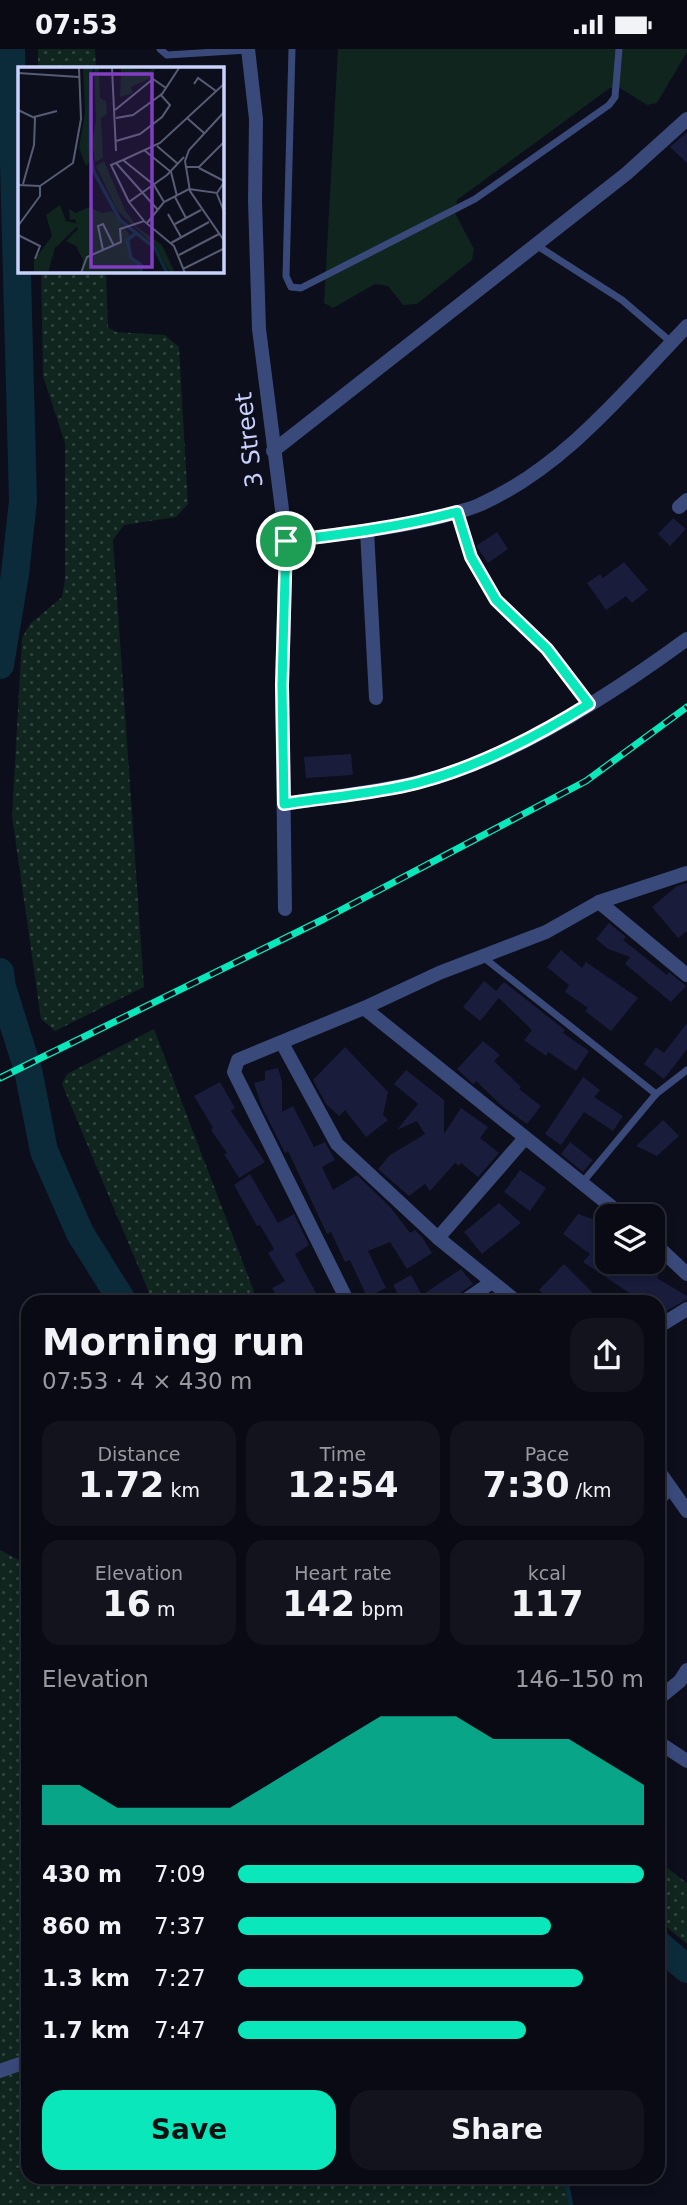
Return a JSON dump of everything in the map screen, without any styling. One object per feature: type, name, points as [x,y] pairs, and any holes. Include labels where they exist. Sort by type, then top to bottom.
[{"type":"street","name":"3 Street","points":[[248,50],[256,118],[255,201],[259,329],[286,541],[282,685],[285,909]]},
{"type":"street","points":[[273,451],[626,174],[687,119]]},
{"type":"street","points":[[286,541],[428,520],[477,506],[514,487],[565,451],[687,326]]},
{"type":"street","points":[[367,531],[376,698]]},
{"type":"street","points":[[284,804],[415,783],[437,777],[516,745],[589,704],[687,639]]},
{"type":"street","points":[[345,1295],[234,1072],[238,1060],[282,1044],[439,973],[546,932],[599,902],[687,873]]},
{"type":"street","points":[[599,902],[687,975]]},
{"type":"street","points":[[364,1008],[608,1204]]},
{"type":"street","points":[[282,1044],[337,1144],[438,1238],[508,1295]]},
{"type":"street","points":[[438,1238],[525,1138]]},
{"type":"street","points":[[665,1253],[687,1274]]},
{"type":"street","points":[[473,1295],[492,1282]]},
{"type":"street","points":[[665,1323],[687,1309]]},
{"type":"street","points":[[665,1481],[687,1511]]},
{"type":"street","points":[[665,1693],[680,1681],[687,1670]]},
{"type":"street","points":[[665,1747],[687,1761]]},
{"type":"street","points":[[0,2071],[21,2064]]},
{"type":"lane","points":[[160,49],[167,55],[248,50]]},
{"type":"lane","points":[[292,49],[286,276],[291,287],[301,288],[482,195],[609,105],[615,97],[619,49]]},
{"type":"lane","points":[[536,244],[622,300],[671,342]]},
{"type":"lane","points":[[457,512],[471,557],[496,600],[547,649],[589,704]]},
{"type":"lane","points":[[483,957],[656,1094]]},
{"type":"lane","points":[[582,1183],[656,1094],[687,1070]]},
{"type":"lane","points":[[665,1498],[671,1490]]},
{"type":"green space","points":[[38,49],[95,49],[96,67],[38,67]]},
{"type":"green space","points":[[338,49],[687,49],[687,52],[657,103],[647,105],[620,88],[610,88],[457,200],[455,213],[474,249],[472,260],[417,304],[403,305],[388,286],[375,284],[333,308],[324,303]]},
{"type":"green space","points":[[41,273],[106,273],[108,327],[116,332],[165,335],[179,347],[188,504],[176,517],[124,525],[113,540],[144,987],[55,1031],[41,1019],[12,816],[22,638],[30,624],[62,597],[65,580],[65,443],[43,376]]},
{"type":"green space","points":[[154,1029],[255,1295],[150,1295],[62,1084],[67,1074]]},
{"type":"green space","points":[[0,1550],[21,1561],[21,2184],[567,2184],[571,2205],[0,2205]]},
{"type":"green space","points":[[665,1866],[687,1883],[687,1944],[665,1926]]},
{"type":"building","points":[[687,132],[687,163],[670,147]]},
{"type":"building","points":[[673,518],[686,529],[670,546],[658,534]]},
{"type":"building","points":[[497,532],[508,549],[488,563],[476,546]]},
{"type":"building","points":[[624,562],[648,590],[632,603],[626,596],[606,610],[587,583],[600,574],[603,578]]},
{"type":"building","points":[[351,754],[353,775],[306,778],[304,757]]},
{"type":"building","points":[[687,883],[687,931],[678,938],[652,907],[677,886]]},
{"type":"building","points":[[609,923],[626,937],[623,940],[667,975],[669,972],[686,986],[671,1002],[625,964],[630,957],[608,949],[596,939]]},
{"type":"building","points":[[561,950],[582,968],[586,962],[638,998],[611,1031],[585,1011],[588,1008],[565,992],[569,985],[547,967]]},
{"type":"building","points":[[484,981],[496,991],[504,982],[565,1030],[563,1033],[589,1051],[576,1071],[548,1052],[546,1056],[524,1040],[532,1030],[499,998],[480,1021],[463,1007]]},
{"type":"building","points":[[687,1023],[687,1049],[664,1079],[644,1064],[656,1047],[664,1053]]},
{"type":"building","points":[[483,1041],[500,1055],[494,1061],[521,1087],[519,1089],[541,1106],[527,1124],[502,1106],[476,1081],[473,1084],[457,1069]]},
{"type":"building","points":[[345,1047],[388,1092],[383,1115],[388,1120],[366,1137],[345,1110],[339,1116],[326,1104],[313,1080]]},
{"type":"building","points":[[278,1068],[282,1082],[282,1112],[293,1106],[314,1147],[325,1142],[335,1160],[322,1167],[333,1190],[357,1175],[391,1208],[410,1233],[415,1230],[422,1237],[432,1253],[407,1269],[390,1242],[368,1251],[386,1288],[366,1295],[350,1260],[345,1262],[331,1232],[327,1234],[288,1151],[285,1153],[262,1107],[254,1083],[265,1080],[265,1071]]},
{"type":"building","points":[[406,1070],[444,1100],[444,1134],[461,1108],[488,1127],[480,1138],[499,1153],[478,1177],[461,1163],[459,1166],[455,1163],[430,1191],[425,1184],[409,1196],[378,1169],[390,1155],[425,1134],[417,1121],[397,1130],[418,1104],[394,1084]]},
{"type":"building","points":[[583,1077],[600,1090],[594,1097],[623,1116],[613,1131],[584,1112],[561,1145],[545,1134]]},
{"type":"building","points":[[220,1082],[235,1108],[231,1111],[265,1162],[239,1178],[194,1096]]},
{"type":"building","points":[[663,1120],[679,1136],[657,1156],[636,1146]]},
{"type":"building","points":[[570,1142],[593,1160],[583,1172],[561,1154]]},
{"type":"building","points":[[520,1170],[546,1188],[530,1211],[504,1192]]},
{"type":"building","points":[[250,1174],[278,1223],[294,1214],[309,1245],[295,1254],[317,1295],[276,1295],[272,1288],[285,1281],[268,1253],[274,1249],[260,1225],[257,1226],[234,1185]]},
{"type":"building","points":[[499,1203],[521,1223],[482,1254],[464,1232]]},
{"type":"building","points":[[578,1214],[595,1220],[595,1270],[583,1262],[590,1254],[563,1234]]},
{"type":"building","points":[[564,1264],[595,1295],[544,1295],[539,1290]]},
{"type":"building","points":[[461,1269],[473,1284],[457,1295],[422,1295]]},
{"type":"building","points":[[601,1274],[658,1274],[657,1278],[687,1296],[687,1299],[665,1312],[665,1295],[632,1295]]},
{"type":"building","points":[[411,1275],[422,1295],[398,1295],[393,1285]]},
{"type":"waterway","points":[[0,665],[15,574],[23,501],[11,49]]},
{"type":"waterway","points":[[0,972],[2,987],[28,1070],[44,1151],[80,1233],[119,1295]]},
{"type":"waterway","points":[[665,1950],[687,1969]]},
{"type":"waterway","points":[[567,2184],[571,2205]]},
{"type":"railway","points":[[0,1078],[324,919],[586,781],[687,707]]},
{"type":"route","points":[[457,512],[471,557],[496,600],[547,649],[589,704],[516,745],[437,777],[284,804],[282,685],[286,541],[367,531],[457,512]]}]
